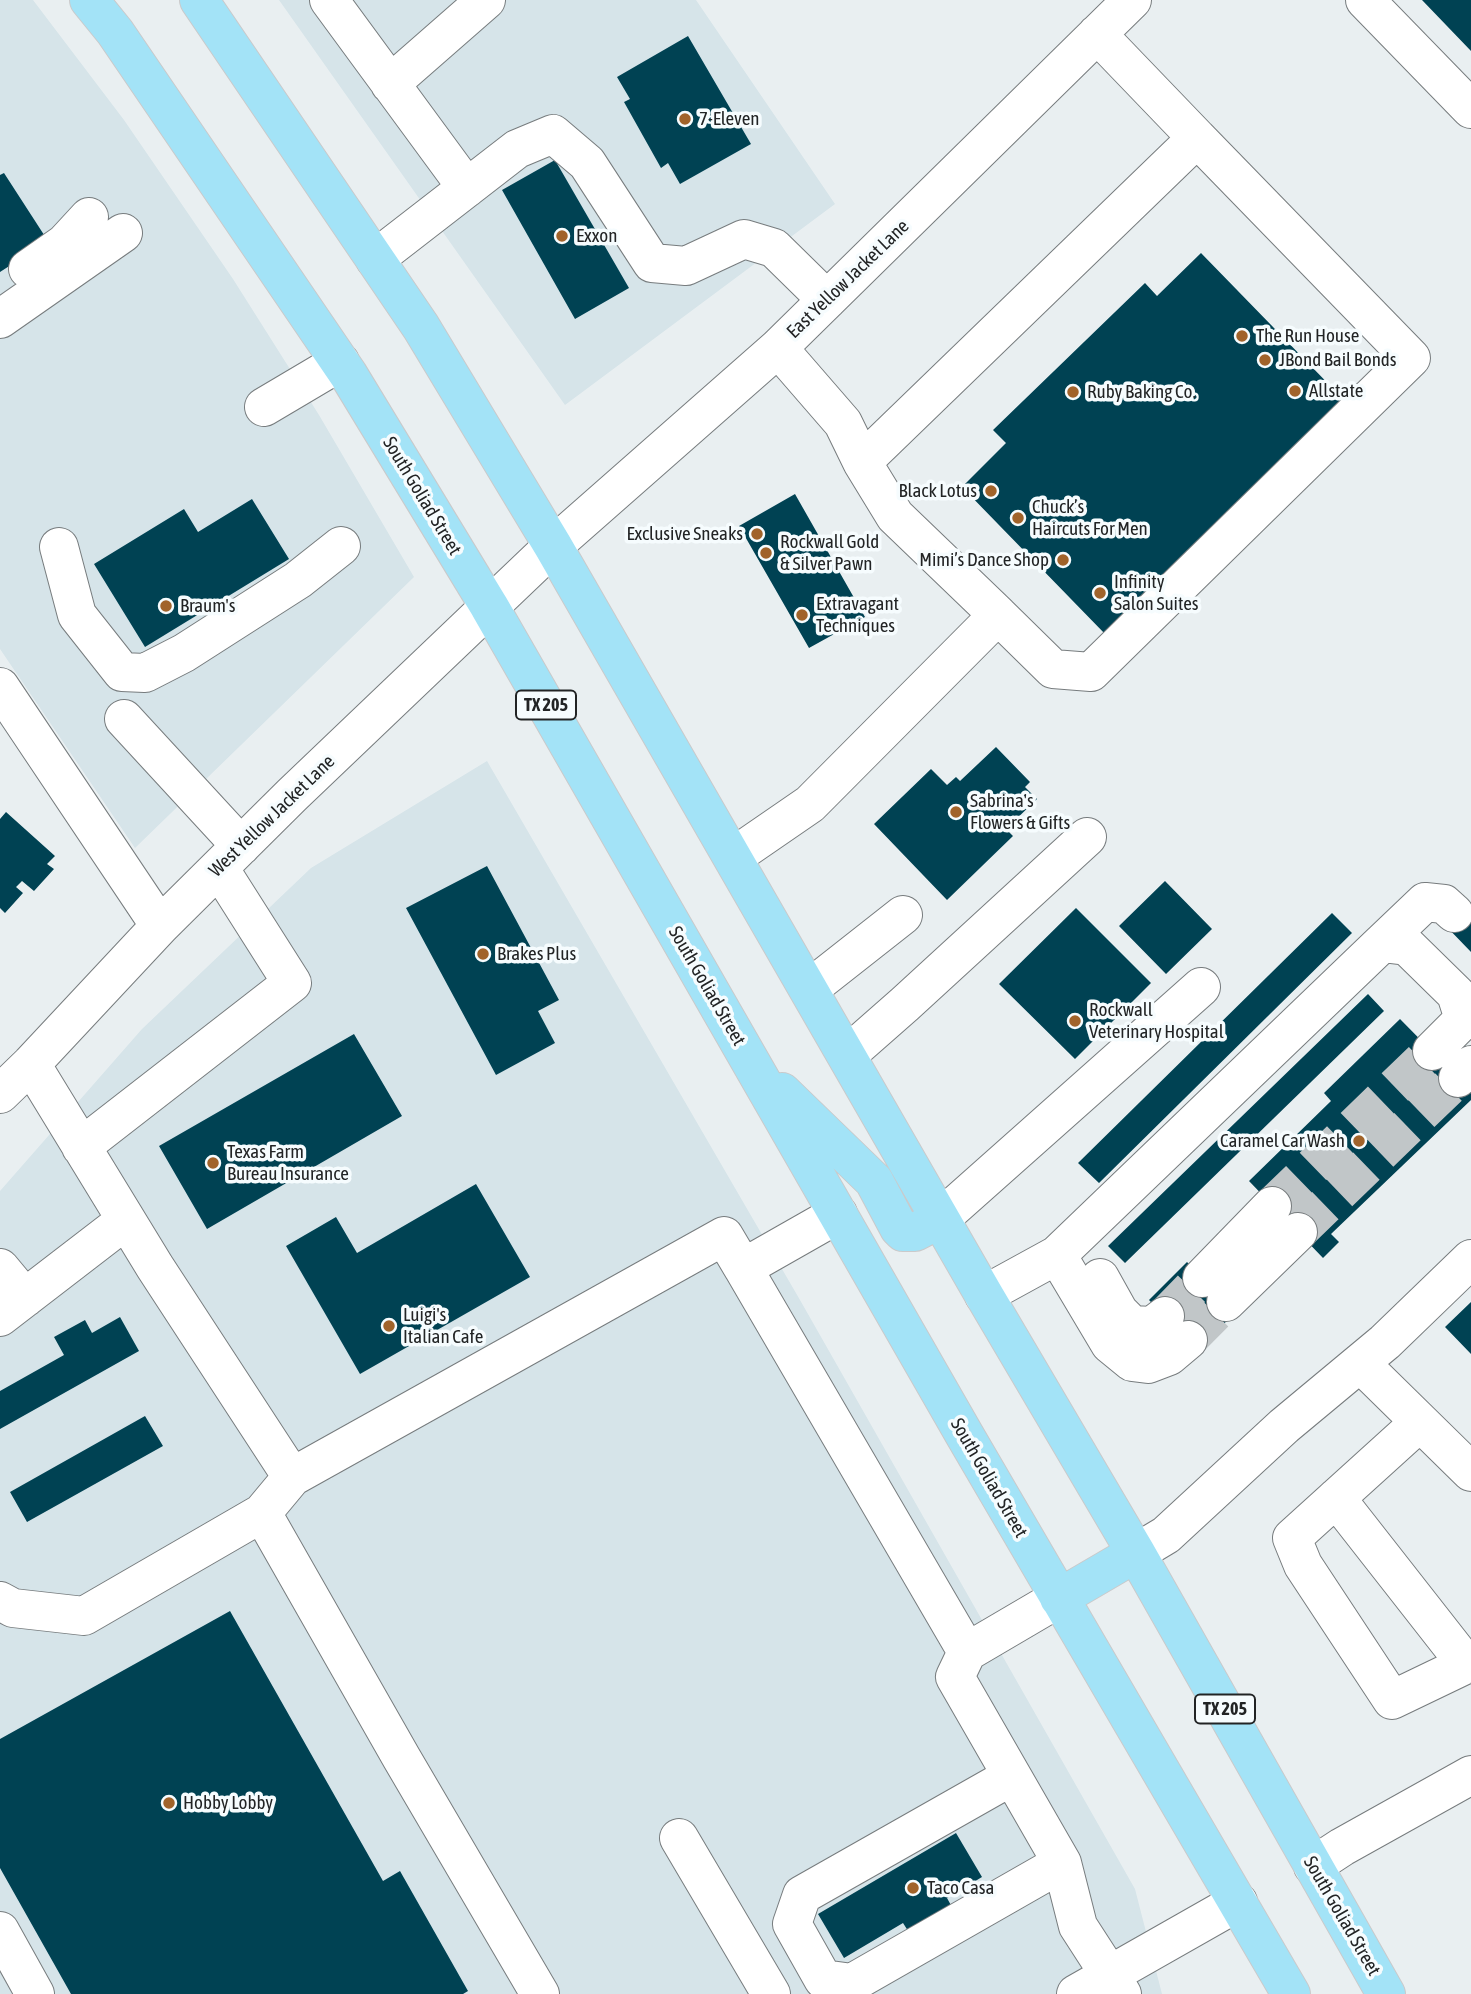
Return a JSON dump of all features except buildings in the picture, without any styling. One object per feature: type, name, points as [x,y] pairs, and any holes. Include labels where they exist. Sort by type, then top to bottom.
[{"type":"main road","name":"South Goliad Street","points":[[89,0],[115,32],[340,362],[489,606],[1059,1598],[1291,1994]]},
{"type":"main road","name":"South Goliad Street","points":[[198,0],[421,327],[553,545],[940,1219],[1136,1553],[1386,1994]]},
{"type":"main road","points":[[750,1062],[874,1181],[903,1232],[915,1232],[940,1219]]},
{"type":"main road","points":[[1059,1598],[1136,1553]]},
{"type":"street","points":[[328,0],[467,188]]},
{"type":"street","points":[[390,84],[486,0]]},
{"type":"street","name":"East Yellow Jacket Lane","points":[[553,545],[778,348],[1132,0]]},
{"type":"street","points":[[1365,0],[1471,109]]},
{"type":"street","points":[[778,348],[843,423],[862,462],[895,516],[1052,669],[1091,672],[1410,358],[1097,34]]},
{"type":"street","points":[[375,260],[517,149],[553,134],[587,163],[652,263],[686,266],[744,239],[774,248],[827,300]]},
{"type":"street","points":[[862,462],[1197,138]]},
{"type":"street","points":[[0,288],[65,243],[89,217]]},
{"type":"street","points":[[0,319],[123,233]]},
{"type":"street","points":[[264,407],[340,362]]},
{"type":"street","points":[[59,547],[77,615],[121,672],[145,673],[184,653],[298,580],[341,545]]},
{"type":"street","name":"West Yellow Jacket Lane","points":[[0,1094],[160,926],[553,545]]},
{"type":"street","points":[[733,857],[810,804],[998,615]]},
{"type":"street","points":[[0,687],[160,926]]},
{"type":"street","points":[[81,1147],[292,983],[230,857],[124,719]]},
{"type":"street","points":[[847,1055],[1087,837]]},
{"type":"street","points":[[984,1295],[1067,1246],[1425,902],[1444,904],[1454,913]]},
{"type":"street","points":[[809,989],[903,915]]},
{"type":"street","points":[[1382,943],[1407,946],[1456,994],[1464,1019],[1432,1051]]},
{"type":"street","points":[[940,1219],[1201,987]]},
{"type":"street","points":[[31,1064],[126,1220],[292,1477]]},
{"type":"street","points":[[743,1268],[838,1214]]},
{"type":"street","points":[[1214,1290],[1285,1219]]},
{"type":"street","points":[[0,1268],[13,1307],[126,1220]]},
{"type":"street","points":[[0,1601],[13,1608],[84,1616],[262,1513],[292,1477],[724,1236],[967,1652]]},
{"type":"street","points":[[1067,1246],[1132,1325],[1176,1328]]},
{"type":"street","points":[[1136,1553],[1166,1535],[1284,1426],[1385,1342],[1471,1259]]},
{"type":"street","points":[[1360,1363],[1471,1472]]},
{"type":"street","points":[[1336,1498],[1469,1663],[1392,1700],[1303,1564],[1292,1538],[1336,1498],[1420,1422]]},
{"type":"street","points":[[262,1513],[540,1994]]},
{"type":"street","points":[[1059,1598],[967,1652],[955,1677],[1062,1863],[1078,1926],[1116,1985]]},
{"type":"street","points":[[1313,1866],[1471,1775]]},
{"type":"street","points":[[1012,1776],[802,1895],[792,1924],[823,1979],[852,1983],[1062,1863]]},
{"type":"street","points":[[679,1838],[771,1994]]},
{"type":"street","points":[[1076,1994],[1116,1985],[1238,1902]]},
{"type":"street","points":[[0,1931],[35,1994]]},
{"type":"shaded area","points":[[0,0],[33,0],[124,120],[233,279],[319,415],[414,577],[135,848],[0,649]]},
{"type":"shaded area","points":[[279,0],[696,0],[835,204],[565,405]]},
{"type":"shaded area","points":[[487,761],[800,1300],[1135,1889],[1162,1994],[0,1994],[0,1191],[142,1029],[311,868]]},
{"type":"tunnel","points":[[1272,1206],[1432,1051]]},
{"type":"tunnel","points":[[1298,1232],[1458,1078]]},
{"type":"tunnel","points":[[1165,1316],[1202,1278]]},
{"type":"tunnel","points":[[1188,1340],[1226,1302]]},
{"type":"place","name":"7-Eleven","points":[[685,119]]},
{"type":"place","name":"Exxon","points":[[562,236]]},
{"type":"place","name":"The Run House","points":[[1242,336]]},
{"type":"place","name":"JBond Bail Bonds","points":[[1265,360]]},
{"type":"place","name":"Allstate","points":[[1295,391]]},
{"type":"place","name":"Ruby Baking Co.","points":[[1073,392]]},
{"type":"place","name":"Black Lotus","points":[[991,491]]},
{"type":"place","name":"Chuck’s Haircuts For Men","points":[[1018,518]]},
{"type":"place","name":"Exclusive Sneaks","points":[[757,534]]},
{"type":"place","name":"Rockwall Gold & Silver Pawn","points":[[766,553]]},
{"type":"place","name":"Mimi’s Dance Shop","points":[[1063,560]]},
{"type":"place","name":"Infinity Salon Suites","points":[[1100,593]]},
{"type":"place","name":"Braum's","points":[[166,606]]},
{"type":"place","name":"Extravagant Techniques","points":[[802,615]]},
{"type":"place","name":"Sabrina's Flowers & Gifts","points":[[956,812]]},
{"type":"place","name":"Brakes Plus","points":[[483,954]]},
{"type":"place","name":"Rockwall Veterinary Hospital","points":[[1075,1021]]},
{"type":"place","name":"Caramel Car Wash","points":[[1359,1141]]},
{"type":"place","name":"Texas Farm Bureau Insurance","points":[[213,1163]]},
{"type":"place","name":"Luigi's Italian Cafe","points":[[389,1326]]},
{"type":"place","name":"Hobby Lobby","points":[[169,1803]]},
{"type":"place","name":"Taco Casa","points":[[913,1888]]}]
